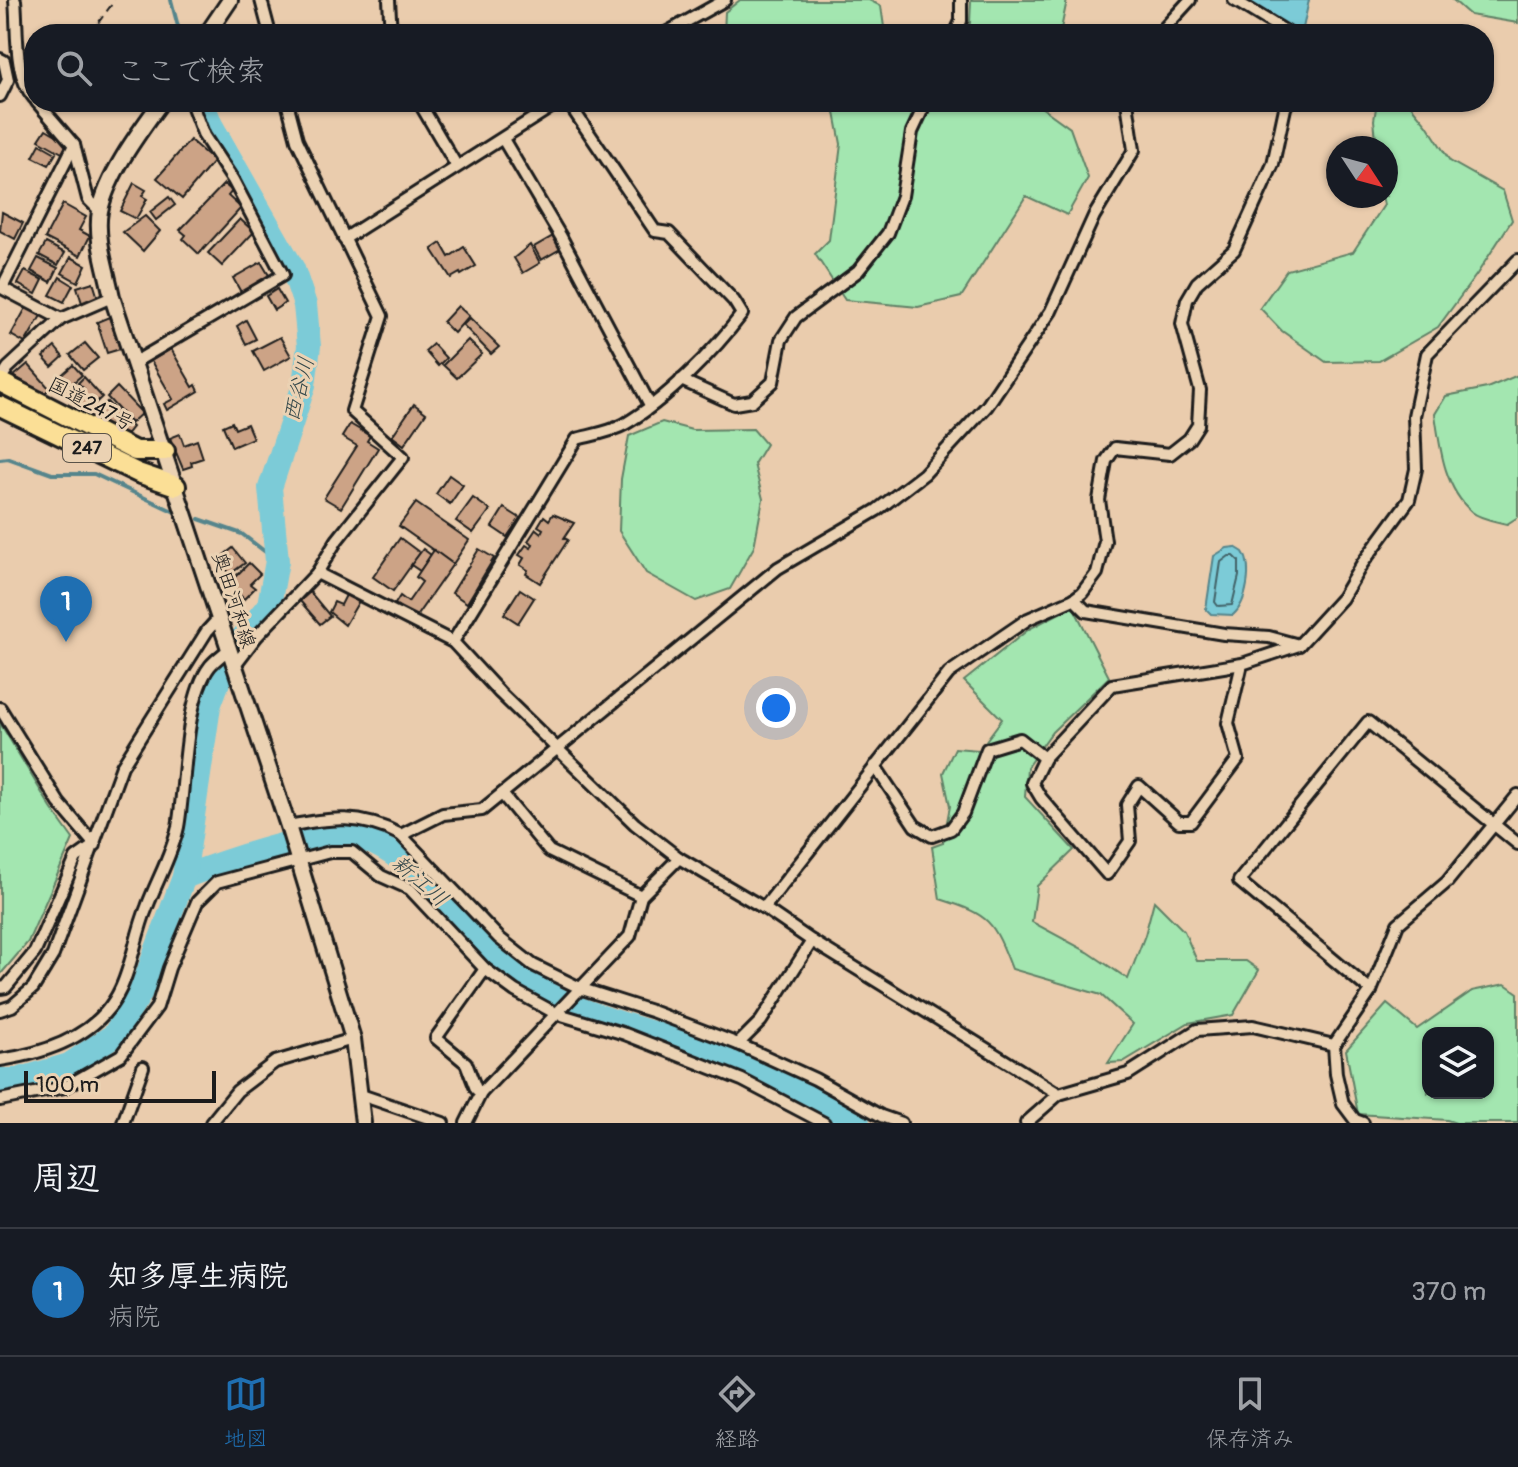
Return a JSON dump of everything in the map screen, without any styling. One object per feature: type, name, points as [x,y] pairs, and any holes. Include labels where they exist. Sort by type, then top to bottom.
[{"type":"highway","name":"国道247号","points":[[0,381],[135,451],[165,451]]},
{"type":"highway","name":"国道247号","points":[[0,406],[138,473],[176,486]]},
{"type":"main road","points":[[214,24],[230,0]]},
{"type":"main road","name":"奥田河和線","points":[[154,112],[113,177],[100,211],[101,246],[112,297],[288,826],[353,1039],[363,1123]]},
{"type":"street","points":[[15,0],[24,83]]},
{"type":"street","points":[[261,0],[267,24]]},
{"type":"street","points":[[389,0],[390,24]]},
{"type":"street","points":[[682,24],[725,0]]},
{"type":"street","points":[[960,24],[961,0]]},
{"type":"street","points":[[1168,24],[1190,0]]},
{"type":"street","points":[[1234,0],[1274,24]]},
{"type":"street","points":[[0,59],[4,61],[8,80],[0,96]]},
{"type":"street","points":[[46,112],[74,145],[88,199],[100,211]]},
{"type":"street","points":[[135,362],[283,275],[233,180],[204,136],[195,112]]},
{"type":"street","points":[[234,666],[257,636],[317,573],[337,540],[403,457],[352,411],[382,316],[297,140],[290,112]]},
{"type":"street","points":[[425,112],[456,165]]},
{"type":"street","points":[[344,239],[544,112]]},
{"type":"street","points":[[453,642],[577,439],[623,425],[650,405],[719,345],[742,314],[734,301],[669,233],[655,231],[575,112]]},
{"type":"street","points":[[681,380],[734,404],[752,401],[773,382],[781,340],[796,317],[858,271],[888,233],[902,196],[912,132],[921,112]]},
{"type":"street","points":[[401,835],[443,814],[482,810],[778,568],[877,510],[924,474],[987,406],[1051,311],[1094,216],[1134,150],[1128,112]]},
{"type":"street","points":[[764,908],[949,673],[1028,619],[1082,593],[1097,573],[1105,541],[1099,500],[1106,461],[1115,448],[1170,454],[1189,439],[1198,425],[1200,390],[1182,324],[1187,300],[1197,283],[1234,250],[1273,164],[1284,112]]},
{"type":"street","points":[[503,139],[561,237],[650,405]]},
{"type":"street","points":[[61,319],[1,287],[74,145]]},
{"type":"street","points":[[1242,664],[1228,723],[1238,759],[1191,822],[1179,822],[1139,786],[1127,805],[1130,841],[1107,874],[1041,798],[1032,783],[1044,758],[1112,685],[1242,664],[1299,645],[1342,598],[1362,564],[1409,500],[1416,469],[1414,416],[1427,354],[1518,260]]},
{"type":"street","points":[[0,381],[8,368],[61,319],[112,297]]},
{"type":"street","points":[[317,573],[453,642],[500,693],[635,824],[679,858],[1059,1094]]},
{"type":"street","points":[[1074,599],[1086,611],[1224,634],[1269,637],[1299,645]]},
{"type":"street","points":[[0,1010],[12,1006],[33,988],[53,955],[122,766],[217,620]]},
{"type":"street","points":[[0,1060],[30,1055],[63,1044],[109,1009],[121,988],[146,908],[163,872],[177,829],[197,692],[226,643]]},
{"type":"street","points":[[0,708],[59,803],[95,845]]},
{"type":"street","points":[[1371,991],[1239,881],[1368,722],[1518,844]]},
{"type":"street","points":[[875,766],[915,826],[932,836],[951,829],[963,813],[987,749],[1020,739],[1044,758]]},
{"type":"street","points":[[502,794],[549,851],[641,896]]},
{"type":"street","points":[[1363,1123],[1355,1120],[1343,1104],[1334,1045],[1371,991],[1398,924],[1447,882],[1518,795]]},
{"type":"street","points":[[288,826],[335,817],[379,823],[401,835],[499,938],[533,965],[579,991],[654,1012],[738,1044],[815,1079],[881,1116],[901,1123]]},
{"type":"street","points":[[0,988],[6,987],[35,952],[76,858],[95,845]]},
{"type":"street","points":[[0,1100],[65,1087],[121,1055],[157,1007],[169,968],[197,902],[217,882],[330,852],[352,852],[381,876],[410,889],[485,969],[515,991],[555,1013],[625,1034],[742,1080],[824,1123]]},
{"type":"street","points":[[466,1123],[481,1093],[630,936],[641,896],[679,858]]},
{"type":"street","points":[[738,1044],[761,1021],[812,941]]},
{"type":"street","points":[[481,1093],[476,1089],[466,1063],[436,1038],[485,969]]},
{"type":"street","points":[[1026,1123],[1059,1094],[1128,1074],[1197,1030],[1253,1026],[1334,1045]]},
{"type":"street","points":[[211,1123],[237,1091],[275,1062],[353,1039]]},
{"type":"street","points":[[123,1123],[143,1067]]},
{"type":"street","points":[[361,1095],[443,1123]]},
{"type":"path","points":[[97,24],[115,0]]},
{"type":"green space","points":[[740,0],[869,0],[881,6],[884,24],[724,24],[725,12]]},
{"type":"green space","points":[[971,0],[1067,0],[1062,24],[970,23]]},
{"type":"green space","points":[[1453,0],[1518,0],[1518,23],[1470,15]]},
{"type":"green space","points":[[835,112],[1048,112],[1070,128],[1088,178],[1067,215],[1026,196],[961,297],[918,307],[845,300],[815,254],[829,240],[841,144]]},
{"type":"green space","points":[[1375,112],[1416,112],[1450,161],[1503,191],[1512,220],[1438,327],[1379,361],[1326,362],[1282,331],[1260,308],[1287,270],[1353,252],[1382,208],[1398,208],[1398,136],[1376,136]]},
{"type":"green space","points":[[1518,375],[1518,517],[1507,524],[1475,514],[1455,491],[1445,467],[1435,414],[1446,396],[1487,388]]},
{"type":"green space","points":[[662,422],[692,430],[753,429],[766,444],[754,464],[763,499],[754,547],[730,589],[696,601],[646,573],[619,531],[621,479],[629,436]]},
{"type":"green space","points":[[1073,606],[1109,677],[1052,732],[1027,767],[1025,797],[1074,850],[1037,886],[1032,922],[1088,952],[1128,979],[1154,901],[1184,931],[1197,961],[1246,961],[1259,970],[1233,1015],[1188,1023],[1123,1062],[1108,1063],[1133,1024],[1101,995],[1012,969],[1000,940],[988,922],[970,910],[940,899],[932,847],[943,843],[950,806],[943,773],[955,748],[979,750],[1002,719],[964,681],[1029,629]]},
{"type":"green space","points":[[0,723],[73,839],[28,942],[0,975]]},
{"type":"green space","points":[[1505,984],[1518,993],[1518,1123],[1456,1123],[1358,1114],[1346,1050],[1387,1004],[1417,1029],[1472,991]]},
{"type":"water","points":[[1241,0],[1309,0],[1304,24],[1281,24]]},
{"type":"water","points":[[1235,547],[1243,552],[1248,566],[1245,594],[1233,615],[1211,614],[1206,609],[1214,556]]},
{"type":"building","points":[[46,129],[68,142],[62,153],[39,140]]},
{"type":"building","points":[[190,140],[214,161],[182,199],[157,178]]},
{"type":"building","points":[[40,144],[56,153],[49,165],[33,157]]},
{"type":"building","points":[[134,183],[146,190],[142,196],[147,199],[136,219],[120,211]]},
{"type":"building","points":[[224,184],[232,191],[228,196],[241,208],[199,254],[183,239],[186,235],[180,230]]},
{"type":"building","points":[[169,197],[175,205],[156,220],[150,212]]},
{"type":"building","points":[[63,204],[86,217],[79,230],[90,236],[80,256],[45,238]]},
{"type":"building","points":[[2,212],[23,223],[15,239],[0,231]]},
{"type":"building","points":[[145,216],[160,231],[143,251],[123,232]]},
{"type":"building","points":[[240,219],[254,232],[222,266],[208,253]]},
{"type":"building","points":[[555,235],[562,248],[541,260],[534,247]]},
{"type":"building","points":[[46,243],[65,253],[58,265],[39,255]]},
{"type":"building","points":[[441,243],[449,257],[464,247],[476,266],[451,278],[432,249]]},
{"type":"building","points":[[530,245],[540,263],[523,273],[514,258]]},
{"type":"building","points":[[71,257],[86,265],[78,282],[62,273]]},
{"type":"building","points":[[38,258],[58,268],[51,282],[31,271]]},
{"type":"building","points":[[261,262],[270,277],[242,294],[233,278]]},
{"type":"building","points":[[25,271],[43,280],[36,294],[18,284]]},
{"type":"building","points":[[60,277],[73,285],[64,302],[50,295]]},
{"type":"building","points":[[93,282],[98,298],[82,303],[77,287]]},
{"type":"building","points":[[277,289],[285,303],[274,310],[266,296]]},
{"type":"building","points":[[27,306],[42,314],[25,343],[11,335]]},
{"type":"building","points":[[458,306],[469,316],[454,333],[443,322]]},
{"type":"building","points":[[109,317],[120,349],[107,353],[97,322]]},
{"type":"building","points":[[470,318],[499,347],[491,354],[463,325]]},
{"type":"building","points":[[246,320],[256,339],[246,344],[237,326]]},
{"type":"building","points":[[280,337],[291,356],[264,371],[253,351]]},
{"type":"building","points":[[468,340],[482,354],[457,378],[443,365]]},
{"type":"building","points":[[85,343],[98,358],[83,370],[70,355]]},
{"type":"building","points":[[433,344],[446,358],[438,366],[425,351]]},
{"type":"building","points":[[55,347],[63,357],[52,367],[43,357]]},
{"type":"building","points":[[171,349],[193,387],[196,385],[199,391],[167,410],[164,404],[173,399],[151,361]]},
{"type":"building","points":[[28,364],[50,389],[43,394],[14,376]]},
{"type":"building","points":[[73,365],[82,375],[67,388],[58,378]]},
{"type":"building","points":[[84,377],[102,397],[85,413],[72,400],[84,389],[78,383]]},
{"type":"building","points":[[117,387],[142,413],[131,423],[107,397]]},
{"type":"building","points":[[107,402],[132,427],[125,436],[113,424],[109,428],[95,414]]},
{"type":"building","points":[[414,404],[426,413],[404,445],[392,436]]},
{"type":"building","points":[[232,422],[235,429],[247,424],[253,438],[232,447],[223,426]]},
{"type":"building","points":[[350,424],[370,436],[367,441],[378,448],[341,508],[324,498],[357,446],[342,437]]},
{"type":"building","points":[[180,434],[184,445],[197,440],[203,458],[183,469],[170,438]]},
{"type":"building","points":[[449,475],[463,485],[450,504],[436,494]]},
{"type":"building","points":[[473,498],[490,510],[473,533],[456,521]]},
{"type":"building","points":[[416,503],[469,540],[453,564],[399,526]]},
{"type":"building","points":[[504,508],[520,518],[507,537],[492,527]]},
{"type":"building","points":[[553,514],[574,523],[564,538],[568,540],[540,583],[526,574],[528,570],[520,565],[524,558],[519,555],[526,545],[531,548],[533,544],[528,541],[536,529],[541,533],[543,529],[538,526],[544,516],[549,520]]},
{"type":"building","points":[[400,538],[420,553],[393,591],[373,577]]},
{"type":"building","points":[[233,548],[245,563],[230,574],[219,559]]},
{"type":"building","points":[[423,549],[431,555],[420,571],[411,565]]},
{"type":"building","points":[[479,549],[494,558],[467,603],[452,593]]},
{"type":"building","points":[[434,550],[453,564],[415,618],[395,604],[400,596],[408,602],[422,582],[416,577]]},
{"type":"building","points":[[249,563],[260,574],[250,584],[255,588],[244,599],[228,584]]},
{"type":"building","points":[[520,589],[534,598],[518,623],[504,614]]},
{"type":"building","points":[[310,592],[330,616],[320,624],[300,601]]},
{"type":"building","points":[[346,595],[359,601],[345,625],[329,612],[334,602],[341,605]]},
{"type":"waterway","points":[[171,0],[177,24]]},
{"type":"waterway","name":"西谷川","points":[[206,112],[293,269],[305,305],[309,346],[304,385],[270,488],[277,561],[269,605],[241,640]]},
{"type":"waterway","points":[[0,459],[8,458],[52,474],[94,474],[175,512]]},
{"type":"waterway","points":[[199,519],[242,534],[277,561]]},
{"type":"waterway","name":"新江川","points":[[0,1080],[17,1080],[69,1065],[114,1035],[140,994],[184,877],[209,706],[222,671]]},
{"type":"waterway","name":"新江川","points":[[184,877],[295,842],[319,837],[354,836],[378,845],[421,876],[500,958],[540,990],[591,1013],[727,1057],[858,1123]]},
{"type":"place","name":"知多厚生病院","points":[[66,642]]}]
